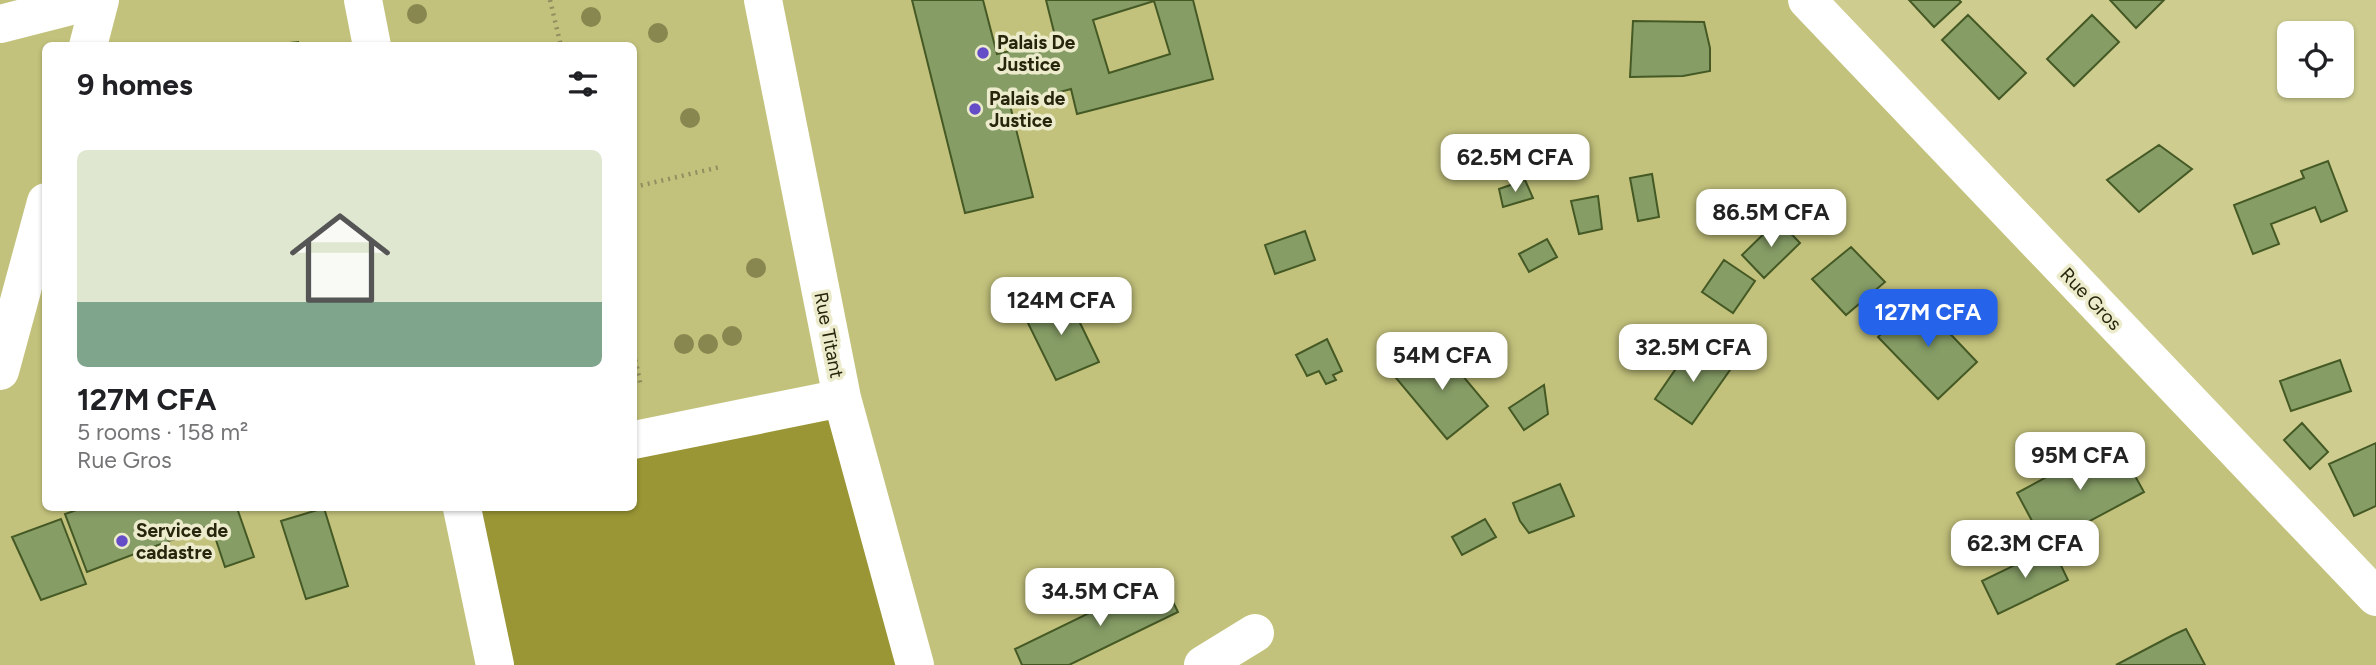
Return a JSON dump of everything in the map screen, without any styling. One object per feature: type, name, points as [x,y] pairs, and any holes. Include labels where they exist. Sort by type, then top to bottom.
[{"type":"street","points":[[0,24],[94,0]]},
{"type":"street","points":[[89,42],[100,0]]},
{"type":"street","points":[[363,0],[371,42]]},
{"type":"street","name":"Rue Titant","points":[[763,0],[842,398],[915,665]]},
{"type":"street","name":"Rue Gros","points":[[1807,0],[2376,597]]},
{"type":"street","points":[[0,370],[42,217]]},
{"type":"street","points":[[637,439],[842,398]]},
{"type":"street","points":[[463,511],[495,665]]},
{"type":"street","points":[[1203,665],[1255,633]]},
{"type":"path","points":[[551,0],[560,42]]},
{"type":"path","points":[[637,186],[720,167]]},
{"type":"path","points":[[637,368],[641,387]]},
{"type":"shaded area","points":[[0,0],[1820,0],[2376,596],[2376,665],[0,665]]},
{"type":"shaded area","points":[[842,398],[911,665],[495,665],[463,511],[637,511],[637,439]]},
{"type":"building","name":"Palais de Justice","points":[[912,0],[983,0],[997,54],[1056,40],[1046,0],[1193,0],[1213,79],[1077,114],[1071,89],[1010,105],[1033,197],[965,213]],"holes":[[[1154,1],[1170,54],[1109,73],[1093,20]]]},
{"type":"building","points":[[1909,0],[1959,0],[1961,2],[1934,27]]},
{"type":"building","points":[[2110,0],[2164,0],[2136,28]]},
{"type":"building","points":[[1968,15],[2026,73],[1999,99],[1942,40]]},
{"type":"building","points":[[2092,15],[2119,42],[2074,86],[2047,59]]},
{"type":"building","points":[[1633,21],[1704,22],[1710,48],[1710,71],[1683,76],[1630,77]]},
{"type":"building","points":[[2159,145],[2192,169],[2139,212],[2107,180]]},
{"type":"building","points":[[2328,161],[2347,211],[2321,222],[2315,207],[2271,224],[2279,244],[2253,254],[2234,205],[2304,178],[2301,171]]},
{"type":"building","points":[[1652,174],[1659,217],[1638,221],[1630,178]]},
{"type":"building","points":[[1525,180],[1533,198],[1503,207],[1499,189]]},
{"type":"building","points":[[1598,196],[1602,229],[1579,234],[1571,201]]},
{"type":"building","points":[[1778,220],[1800,243],[1764,278],[1742,255]]},
{"type":"building","points":[[1305,231],[1315,260],[1275,274],[1265,245]]},
{"type":"building","points":[[1547,239],[1557,257],[1529,272],[1519,254]]},
{"type":"building","points":[[1851,247],[1885,282],[1846,315],[1812,279]]},
{"type":"building","points":[[1724,260],[1755,281],[1733,313],[1702,292]]},
{"type":"building","points":[[1065,292],[1099,362],[1056,380],[1024,315]]},
{"type":"building","points":[[1918,300],[1977,362],[1938,399],[1878,337]]},
{"type":"building","points":[[1327,339],[1342,371],[1333,375],[1336,380],[1326,384],[1319,371],[1307,376],[1296,355]]},
{"type":"building","points":[[1693,344],[1730,370],[1692,424],[1655,399]]},
{"type":"building","points":[[1437,345],[1488,406],[1447,439],[1396,378]]},
{"type":"building","points":[[2340,360],[2351,391],[2291,411],[2280,381]]},
{"type":"building","points":[[1544,385],[1548,414],[1524,430],[1509,408]]},
{"type":"building","points":[[2302,423],[2328,452],[2310,469],[2284,440]]},
{"type":"building","points":[[2115,440],[2144,492],[2045,545],[2017,493]]},
{"type":"building","points":[[2376,443],[2376,506],[2354,516],[2329,464]]},
{"type":"building","points":[[1560,484],[1574,516],[1529,533],[1520,521],[1513,503]]},
{"type":"building","name":"Service de cadastre","points":[[74,511],[238,511],[254,557],[225,567],[211,525],[87,572],[65,514]]},
{"type":"building","points":[[314,511],[325,511],[348,586],[306,599],[281,521]]},
{"type":"building","points":[[61,519],[86,584],[41,600],[12,537]]},
{"type":"building","points":[[1485,519],[1496,537],[1462,555],[1452,537]]},
{"type":"building","points":[[2052,547],[2068,580],[1998,614],[1982,581]]},
{"type":"building","points":[[1161,578],[1178,612],[1069,665],[1022,665],[1015,649]]},
{"type":"building","points":[[2186,629],[2205,665],[2116,665],[2173,635]]},
{"type":"place","name":"Palais De Justice","points":[[983,53]]},
{"type":"place","name":"Palais de Justice","points":[[975,109]]},
{"type":"place","name":"Service de cadastre","points":[[122,541]]}]
